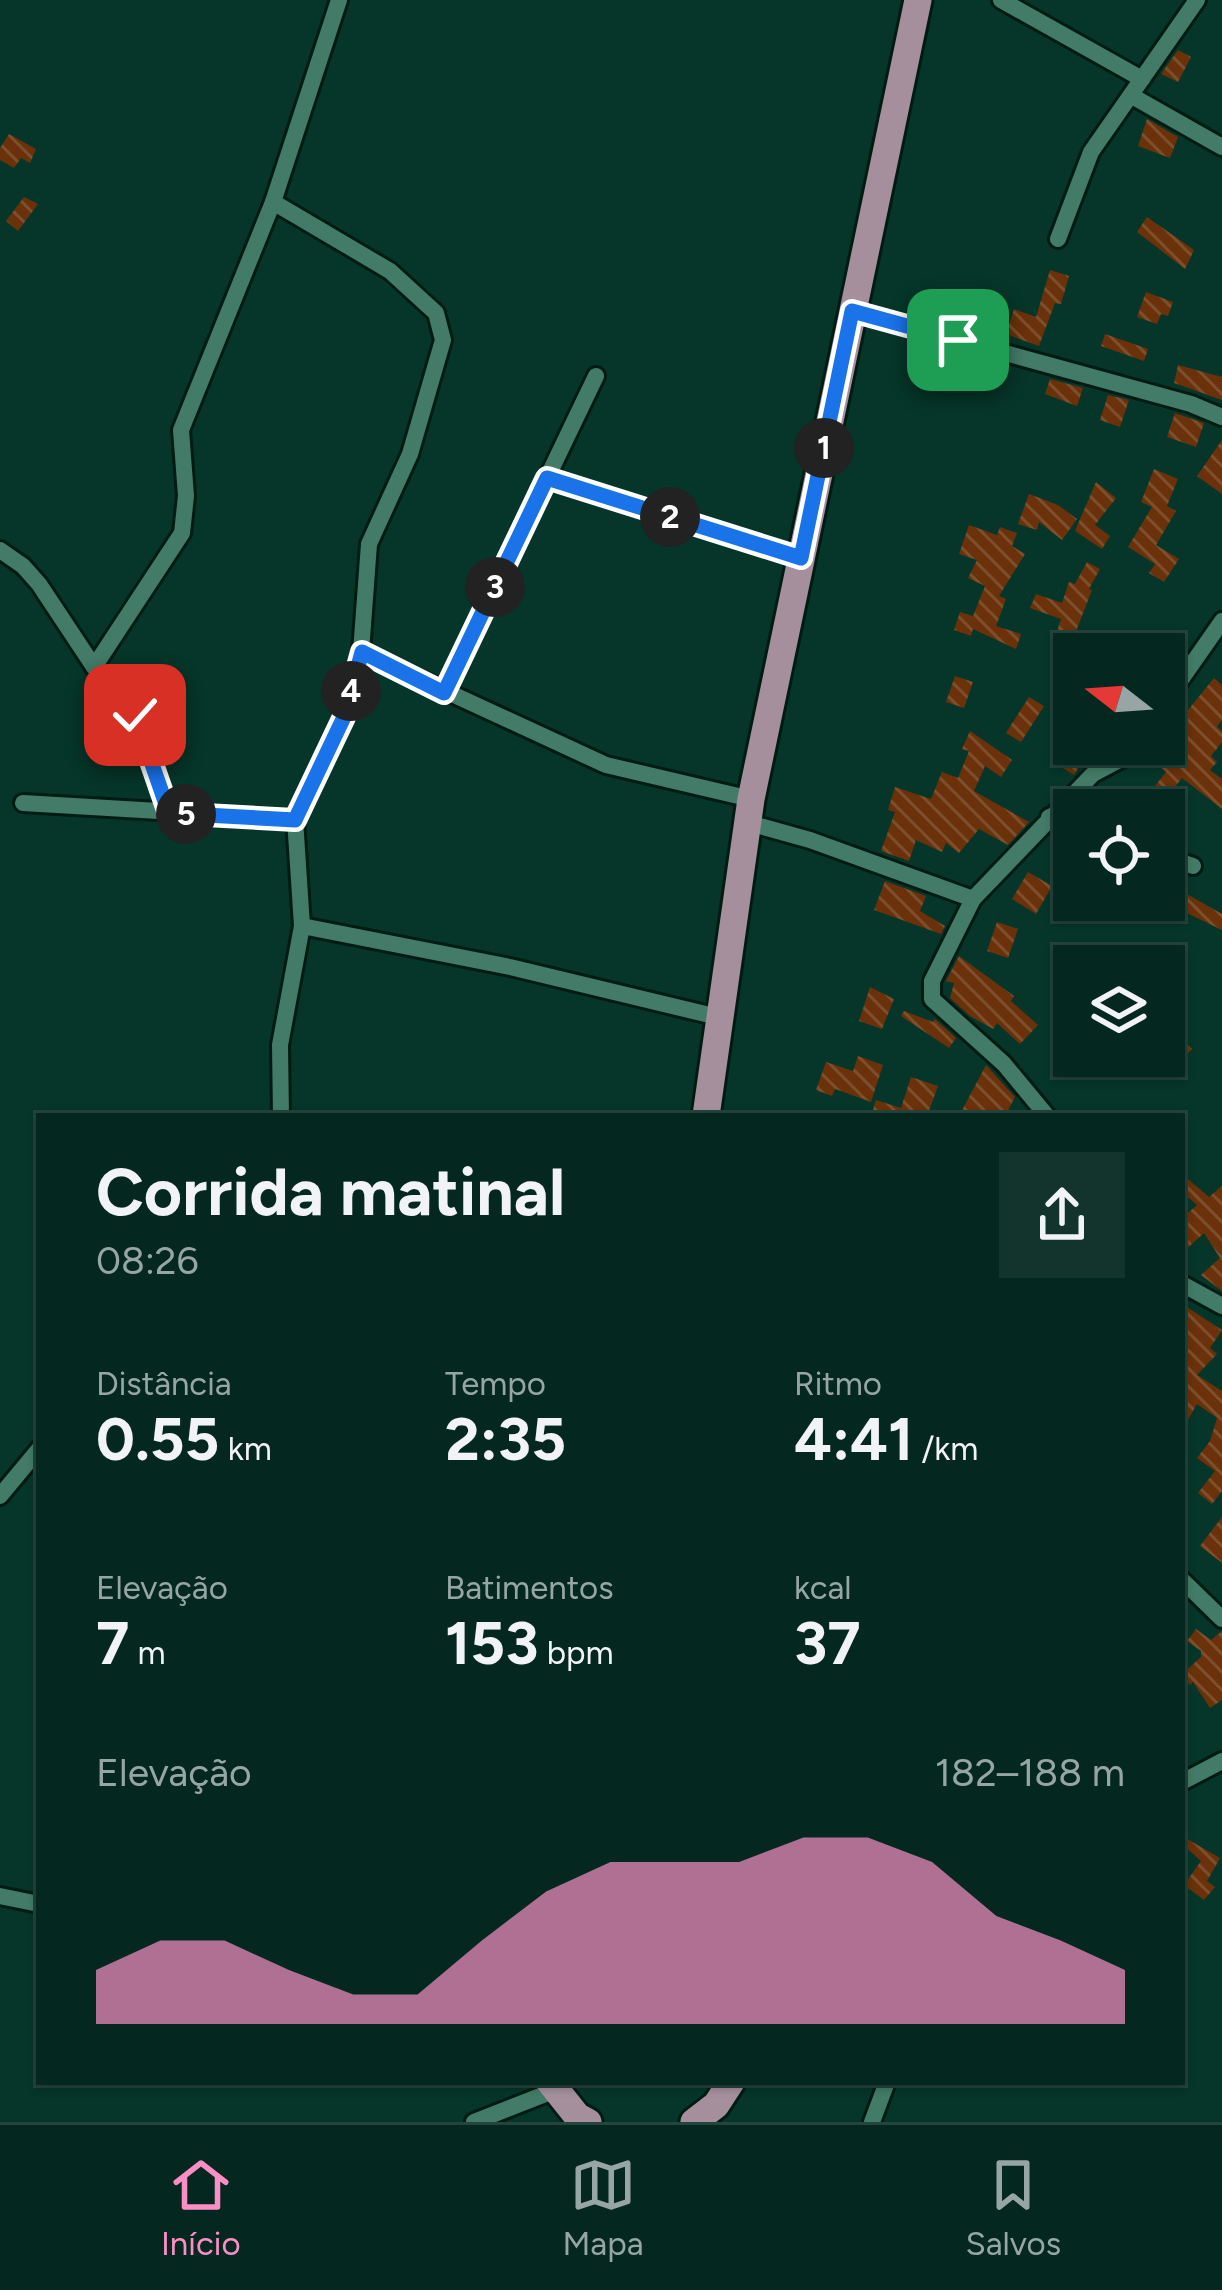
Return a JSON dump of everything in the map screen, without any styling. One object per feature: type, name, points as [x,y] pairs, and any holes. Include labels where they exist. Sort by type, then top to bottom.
[{"type":"main road","points":[[706,1113],[750,811],[918,0]]},
{"type":"main road","points":[[694,2122],[716,2105],[729,2085]]},
{"type":"main road","points":[[552,2087],[581,2120]]},
{"type":"street","points":[[94,667],[182,532],[186,496],[181,430],[273,202],[339,0]]},
{"type":"street","points":[[1001,0],[1142,80]]},
{"type":"street","points":[[1058,239],[1091,152],[1196,0]]},
{"type":"street","points":[[1132,96],[1222,148]]},
{"type":"street","points":[[273,202],[391,271],[436,313],[442,340],[410,454],[369,544],[362,652],[344,717],[295,820],[302,926],[280,1045],[281,1113]]},
{"type":"street","points":[[852,311],[1191,404],[1222,417]]},
{"type":"street","points":[[444,693],[596,376]]},
{"type":"street","points":[[547,478],[801,558]]},
{"type":"street","points":[[0,550],[39,584],[143,730],[169,813]]},
{"type":"street","points":[[1185,674],[1222,621]]},
{"type":"street","points":[[362,652],[606,764],[750,811],[810,840],[973,899]]},
{"type":"street","points":[[1045,1113],[1004,1064],[932,999],[932,981],[973,899],[1049,817],[1093,774],[1110,765]]},
{"type":"street","points":[[23,803],[295,820]]},
{"type":"street","points":[[1049,817],[1053,818]]},
{"type":"street","points":[[1185,864],[1192,866]]},
{"type":"street","points":[[302,926],[510,967],[718,1017]]},
{"type":"street","points":[[1185,1286],[1222,1306]]},
{"type":"street","points":[[0,1496],[36,1453]]},
{"type":"street","points":[[1185,1583],[1222,1619]]},
{"type":"street","points":[[1185,1780],[1222,1760]]},
{"type":"street","points":[[0,1896],[36,1903]]},
{"type":"street","points":[[872,2122],[886,2085]]},
{"type":"street","points":[[474,2122],[552,2087]]},
{"type":"building","points":[[1178,50],[1191,57],[1178,82],[1161,74]]},
{"type":"building","points":[[1147,119],[1178,137],[1170,158],[1138,146]]},
{"type":"building","points":[[9,134],[36,149],[30,163],[21,158],[14,168],[0,160],[0,148]]},
{"type":"building","points":[[24,197],[38,204],[18,231],[6,221]]},
{"type":"building","points":[[1147,217],[1194,250],[1185,269],[1137,232]]},
{"type":"building","points":[[1050,270],[1069,276],[1061,304],[1055,303],[1039,346],[1006,334],[1014,309],[1036,317]]},
{"type":"building","points":[[1146,292],[1173,302],[1168,316],[1161,314],[1157,324],[1137,317]]},
{"type":"building","points":[[1105,334],[1148,349],[1144,361],[1101,346]]},
{"type":"building","points":[[1178,365],[1222,377],[1222,400],[1174,383]]},
{"type":"building","points":[[1050,379],[1083,388],[1077,406],[1045,394]]},
{"type":"building","points":[[1108,395],[1129,400],[1120,427],[1100,420]]},
{"type":"building","points":[[1175,413],[1204,423],[1196,447],[1167,437]]},
{"type":"building","points":[[1222,440],[1222,494],[1197,476]]},
{"type":"building","points":[[1154,469],[1178,479],[1167,506],[1176,511],[1156,545],[1179,559],[1164,582],[1149,573],[1155,564],[1128,547],[1152,507],[1141,502]]},
{"type":"building","points":[[1096,482],[1116,498],[1095,525],[1110,536],[1102,549],[1075,531]]},
{"type":"building","points":[[1029,494],[1058,505],[1077,519],[1062,540],[1039,522],[1037,530],[1018,524]]},
{"type":"building","points":[[969,525],[997,535],[1000,527],[1017,533],[1012,546],[1025,554],[999,596],[1006,599],[996,626],[1021,634],[1016,649],[973,629],[971,636],[954,630],[960,612],[973,616],[985,586],[968,578],[977,560],[959,554]]},
{"type":"building","points":[[1087,562],[1100,569],[1075,633],[1056,633],[1061,619],[1030,608],[1036,594],[1062,603],[1069,582],[1075,584]]},
{"type":"building","points":[[955,676],[973,682],[964,708],[946,702]]},
{"type":"building","points":[[1214,678],[1222,685],[1222,720],[1217,727],[1222,742],[1211,756],[1217,762],[1210,770],[1222,779],[1222,809],[1182,778],[1173,789],[1155,786],[1166,772],[1157,765],[1185,765],[1185,714]]},
{"type":"building","points":[[1029,697],[1044,706],[1021,742],[1006,733]]},
{"type":"building","points":[[970,731],[1012,760],[1001,777],[985,766],[974,791],[1029,822],[1008,845],[979,829],[959,853],[946,843],[942,852],[916,840],[909,861],[881,851],[895,812],[888,810],[895,787],[931,799],[942,772],[958,778],[969,751],[962,749]]},
{"type":"building","points":[[1058,765],[1080,765],[1074,775]]},
{"type":"building","points":[[1028,872],[1052,886],[1036,914],[1012,899]]},
{"type":"building","points":[[885,881],[926,896],[920,911],[945,926],[941,934],[874,910]]},
{"type":"building","points":[[1185,893],[1222,914],[1222,930],[1185,912]]},
{"type":"building","points":[[997,922],[1018,929],[1008,958],[987,951]]},
{"type":"building","points":[[959,956],[1014,996],[1011,1001],[1038,1025],[1020,1044],[997,1023],[993,1029],[950,998],[954,983],[946,981]]},
{"type":"building","points":[[870,987],[894,999],[882,1029],[859,1021]]},
{"type":"building","points":[[904,1011],[935,1019],[956,1038],[949,1048],[901,1016]]},
{"type":"building","points":[[858,1056],[883,1065],[871,1102],[835,1089],[832,1096],[816,1090],[826,1062],[853,1071]]},
{"type":"building","points":[[986,1065],[1015,1097],[1007,1113],[961,1113]]},
{"type":"building","points":[[911,1077],[938,1086],[928,1113],[872,1113],[876,1100],[901,1108]]},
{"type":"building","points":[[1185,1177],[1209,1197],[1222,1186],[1222,1291],[1201,1275],[1220,1258],[1204,1233],[1185,1250],[1185,1215],[1197,1205],[1185,1195]]},
{"type":"building","points":[[1185,1306],[1222,1330],[1210,1348],[1217,1354],[1197,1375],[1222,1391],[1222,1491],[1212,1504],[1198,1493],[1215,1471],[1197,1458],[1210,1441],[1217,1418],[1197,1404],[1185,1425]]},
{"type":"building","points":[[1222,1517],[1222,1563],[1200,1546]]},
{"type":"building","points":[[1196,1629],[1211,1640],[1222,1631],[1222,1700],[1210,1708],[1193,1682],[1190,1685],[1185,1678],[1185,1671],[1201,1657],[1201,1651],[1187,1641]]},
{"type":"building","points":[[1185,1838],[1220,1858],[1207,1881],[1215,1887],[1204,1900],[1185,1886],[1201,1861],[1185,1847]]},
{"type":"route","points":[[135,715],[169,813],[295,820],[333,745],[362,652],[444,693],[547,478],[801,558],[852,311],[958,340]]}]
